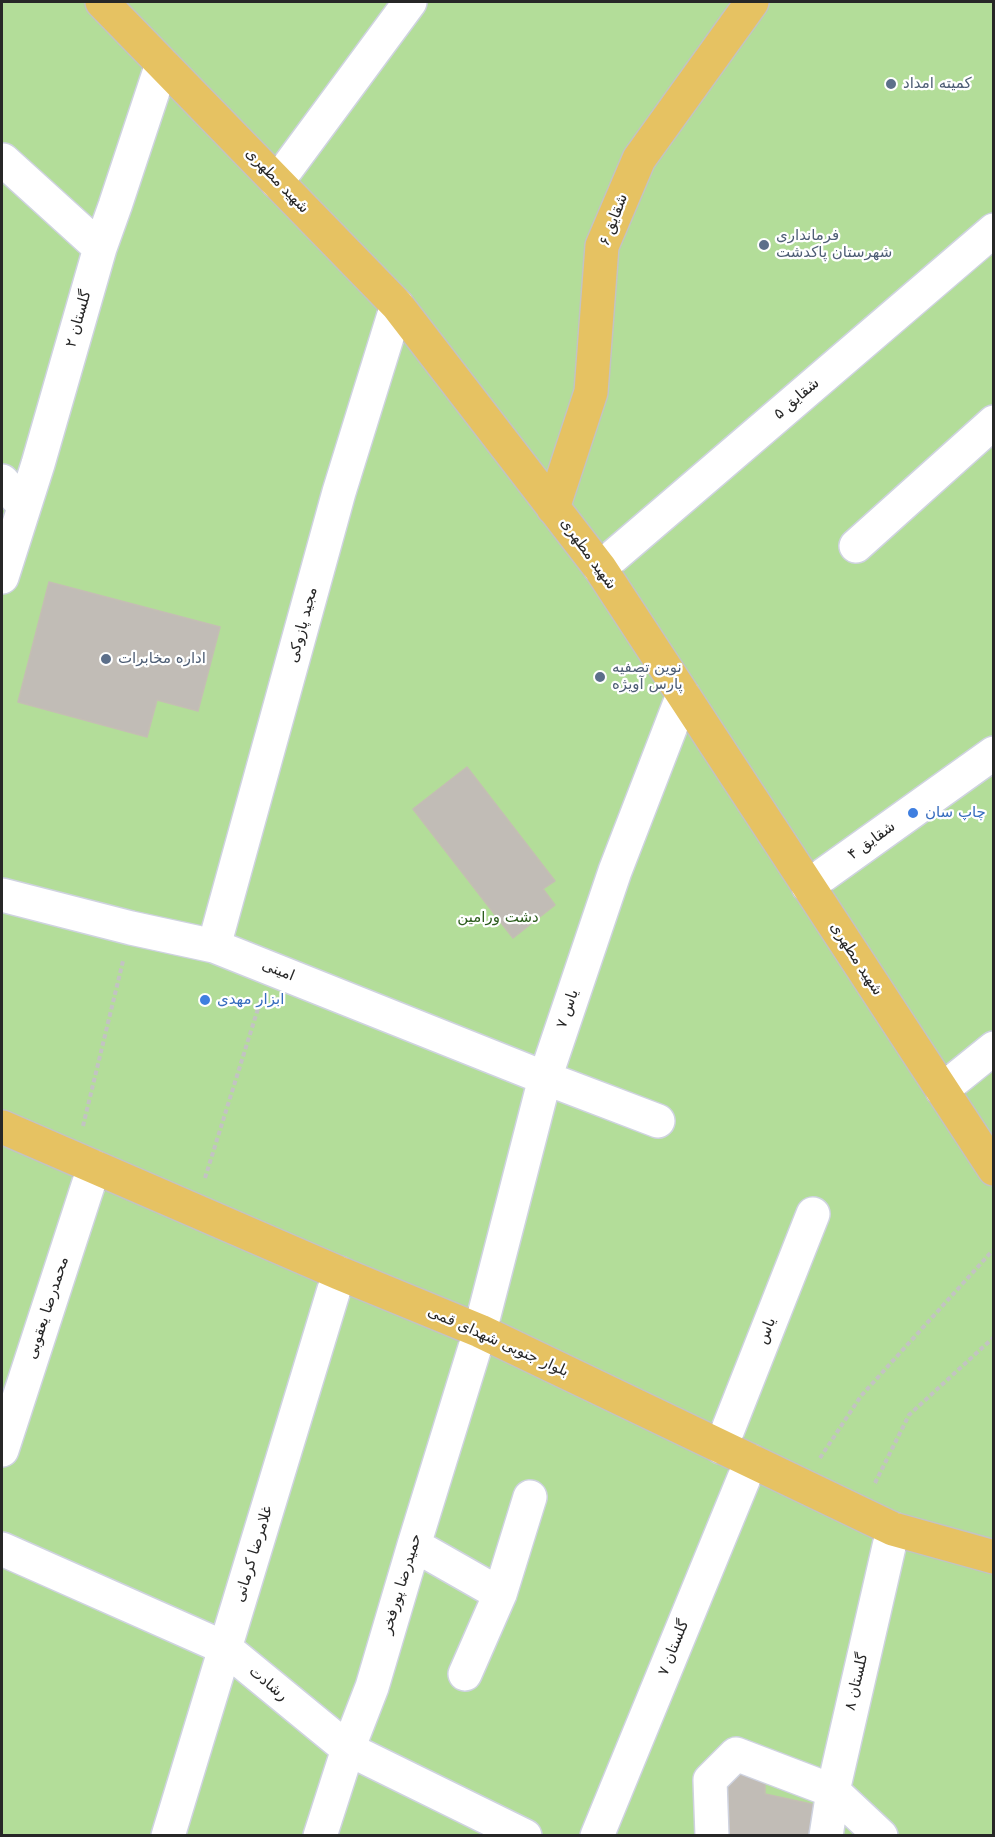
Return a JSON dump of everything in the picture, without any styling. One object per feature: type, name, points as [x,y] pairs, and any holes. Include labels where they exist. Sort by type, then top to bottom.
[{"type":"main road","name":"شهید مطهری","points":[[102,2],[397,305],[600,568],[993,1169]]},
{"type":"main road","name":"شقایق ۶","points":[[553,508],[591,392],[602,246],[639,159],[752,2]]},
{"type":"main road","name":"بلوار جنوبی شهدای قمی","points":[[2,1126],[339,1273],[480,1331],[893,1529],[993,1557]]},
{"type":"street","points":[[277,182],[410,2]]},
{"type":"street","name":"گلستان ۲","points":[[2,577],[100,248],[162,64]]},
{"type":"street","points":[[3,160],[100,248]]},
{"type":"street","name":"شقایق ۵","points":[[600,568],[993,230]]},
{"type":"street","name":"مجید پازوکی","points":[[214,946],[339,492],[397,305]]},
{"type":"street","points":[[856,546],[993,422]]},
{"type":"street","points":[[2,481],[24,506]]},
{"type":"street","name":"یاس ۷","points":[[480,1331],[545,1078],[615,871],[683,695]]},
{"type":"street","name":"شقایق ۴","points":[[808,886],[993,753]]},
{"type":"street","name":"امینی","points":[[2,895],[131,928],[214,946],[658,1121]]},
{"type":"street","points":[[942,1090],[993,1048]]},
{"type":"street","name":"محمدرضا یعقوبی","points":[[2,1450],[85,1163]]},
{"type":"street","name":"یاس","points":[[721,1447],[813,1214]]},
{"type":"street","name":"غلامرضا کرمانی","points":[[168,1836],[339,1273]]},
{"type":"street","name":"حمیدرضا پورفخر","points":[[320,1836],[348,1749],[372,1687],[480,1331]]},
{"type":"street","name":"گلستان ۷","points":[[597,1836],[751,1461]]},
{"type":"street","points":[[465,1674],[500,1594],[530,1497]]},
{"type":"street","name":"گلستان ۸","points":[[826,1836],[833,1791],[893,1529]]},
{"type":"street","points":[[414,1545],[500,1594]]},
{"type":"street","name":"رشادت","points":[[2,1549],[225,1648],[348,1749],[524,1835]]},
{"type":"street","points":[[712,1836],[710,1780],[736,1754],[833,1791],[881,1836]]},
{"type":"path","points":[[85,1163],[131,928]]},
{"type":"path","points":[[195,1210],[270,968]]},
{"type":"path","points":[[802,1486],[861,1396],[993,1249]]},
{"type":"path","points":[[860,1513],[909,1415],[993,1337]]},
{"type":"green space","name":"دشت ورامین","points":[[2,2],[993,2],[993,1835],[2,1835]]},
{"type":"building","points":[[49,582],[220,627],[198,711],[157,700],[147,737],[18,702]]},
{"type":"building","points":[[467,767],[555,881],[543,889],[555,905],[513,938],[413,809]]},
{"type":"building","points":[[740,1763],[765,1772],[765,1794],[816,1805],[810,1836],[730,1836],[728,1791],[720,1783]]},
{"type":"place","name":"کمیته امداد","points":[[891,84]]},
{"type":"place","name":"فرمانداری شهرستان پاکدشت","points":[[764,245]]},
{"type":"place","name":"اداره مخابرات","points":[[106,659]]},
{"type":"place","name":"نوین تصفیه پارس آویژه","points":[[600,677]]},
{"type":"place","name":"چاپ سان","points":[[913,813]]},
{"type":"place","name":"ابزار مهدی","points":[[205,1000]]}]
